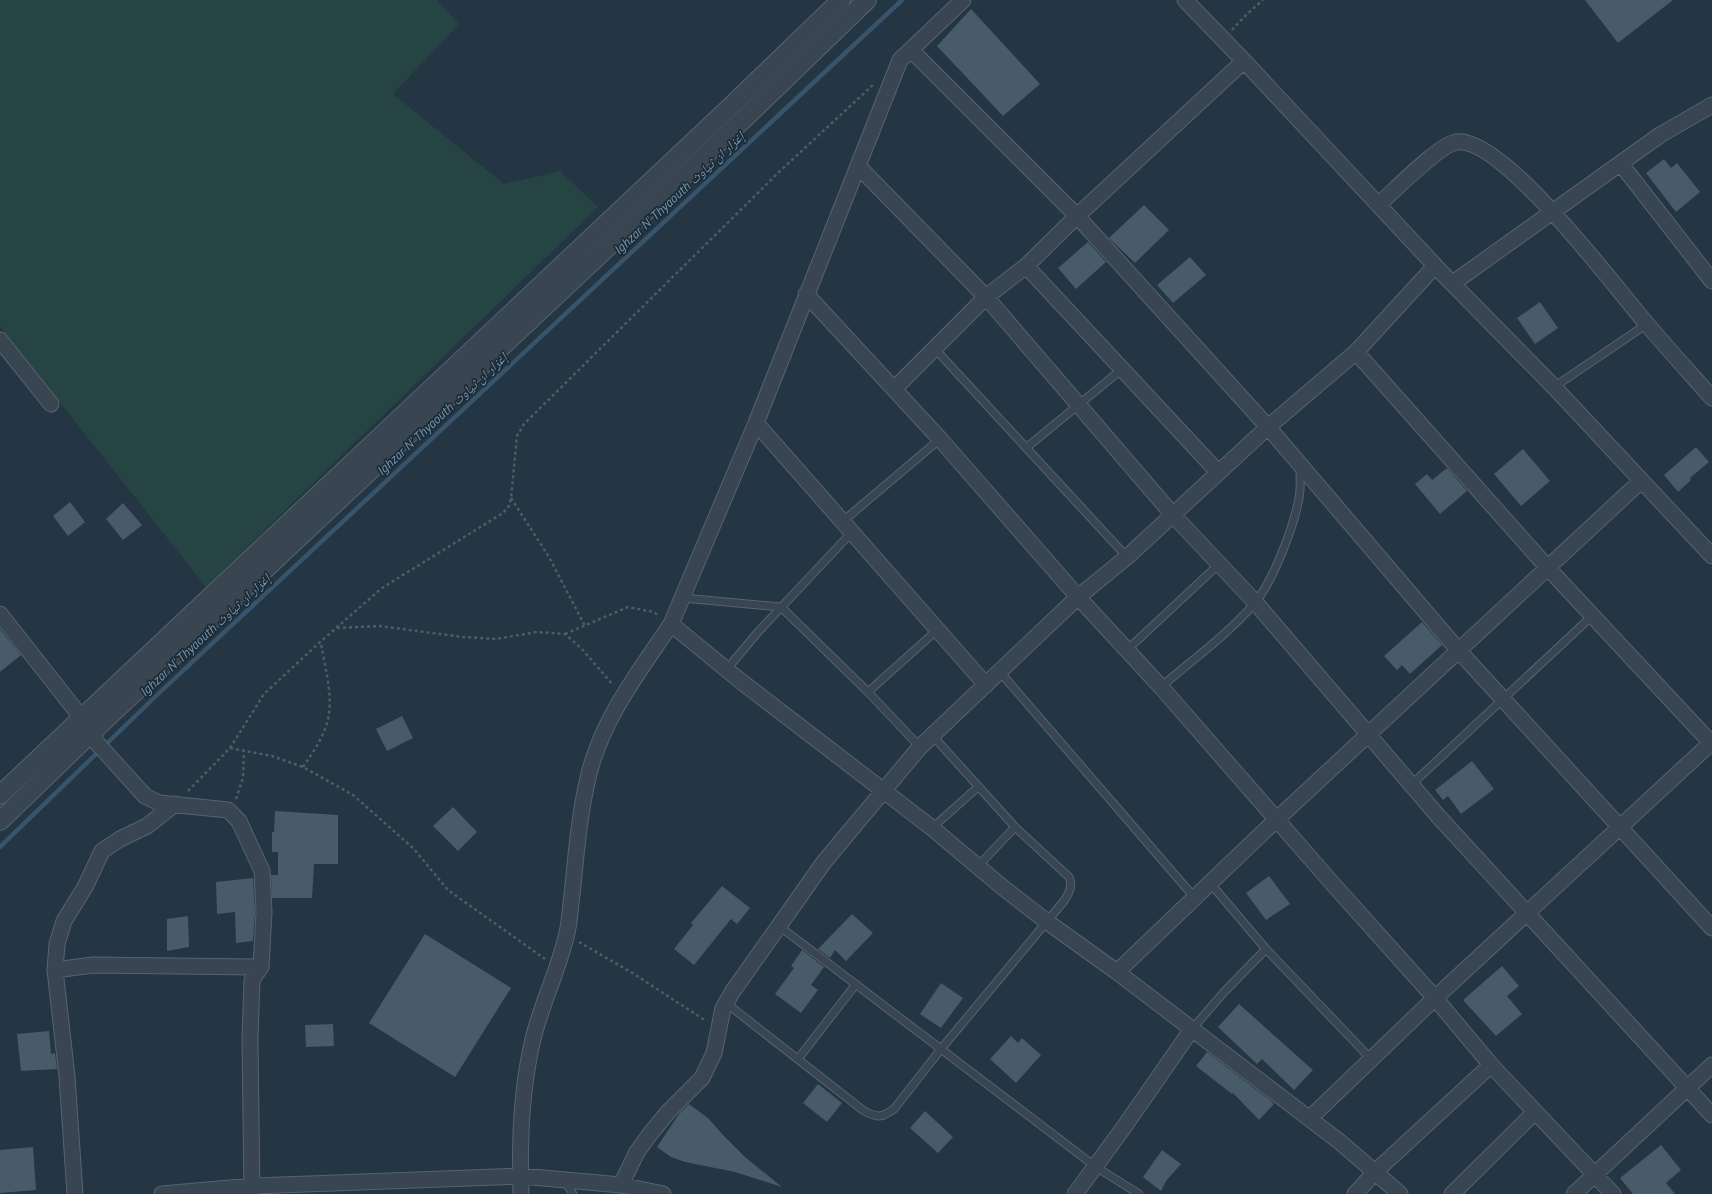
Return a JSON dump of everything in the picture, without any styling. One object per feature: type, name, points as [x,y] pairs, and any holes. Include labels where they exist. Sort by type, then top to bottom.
[{"type":"street","points":[[0,794],[80,717],[729,108],[841,0]]},
{"type":"street","points":[[0,821],[94,738],[739,124],[867,0]]},
{"type":"street","points":[[521,1194],[522,1104],[527,1069],[534,1034],[550,985],[558,968],[567,935],[582,810],[588,776],[599,745],[622,696],[671,624],[683,598],[756,423],[806,294],[859,167],[900,60],[963,0]]},
{"type":"street","points":[[1185,0],[1244,61],[1435,266],[1554,387],[1712,556]]},
{"type":"street","points":[[911,50],[1077,216],[1268,427],[1459,650],[1619,828],[1711,925]]},
{"type":"street","points":[[894,390],[986,297],[1026,266],[1077,216],[1244,61]]},
{"type":"street","points":[[1453,283],[1553,213],[1660,135],[1712,105]]},
{"type":"street","points":[[1378,205],[1446,145],[1466,142],[1504,165],[1553,213],[1712,398]]},
{"type":"street","points":[[1621,164],[1712,281]]},
{"type":"street","points":[[859,167],[986,297],[1173,515],[1255,602],[1411,785],[1527,914],[1712,1115]]},
{"type":"street","points":[[1026,266],[1218,472]]},
{"type":"street","points":[[621,1184],[637,1152],[650,1134],[668,1112],[702,1078],[714,1053],[726,1003],[733,991],[824,862],[882,790],[920,747],[1078,597],[1127,557],[1268,427],[1356,352],[1435,266]]},
{"type":"street","points":[[806,294],[940,440],[1078,597],[1161,688],[1276,820],[1436,998],[1491,1065],[1613,1194]]},
{"type":"street","points":[[0,340],[51,404]]},
{"type":"street","points":[[1310,1118],[1436,998],[1712,743],[1547,567],[1356,352]]},
{"type":"street","points":[[756,423],[986,685]]},
{"type":"street","points":[[1117,972],[1276,820],[1641,480]]},
{"type":"street","points":[[0,614],[80,717],[94,738],[145,796],[159,803],[228,810],[239,821],[262,871],[264,912],[261,966],[252,980],[250,1040],[252,1190]]},
{"type":"street","points":[[671,624],[932,828],[1046,921],[1117,972],[1310,1118],[1376,1171],[1400,1194]]},
{"type":"street","points":[[76,1194],[67,1076],[55,970],[57,944],[64,921],[85,887],[102,851],[120,839],[147,826],[175,804]]},
{"type":"street","points":[[55,970],[94,965],[261,966]]},
{"type":"street","points":[[1075,1194],[1096,1167],[1192,1029]]},
{"type":"street","points":[[1355,1194],[1376,1171],[1491,1065]]},
{"type":"street","points":[[1574,1194],[1712,1065]]},
{"type":"street","points":[[1452,1194],[1536,1112]]},
{"type":"street","points":[[162,1194],[520,1176],[621,1184],[663,1194]]},
{"type":"lane","points":[[1554,387],[1647,324]]},
{"type":"lane","points":[[935,349],[1127,557]]},
{"type":"lane","points":[[1026,448],[1122,369]]},
{"type":"lane","points":[[727,669],[781,607],[847,527],[940,440]]},
{"type":"lane","points":[[1161,688],[1236,622],[1255,602],[1282,552],[1294,521],[1300,496],[1300,465]]},
{"type":"lane","points":[[1127,650],[1220,564]]},
{"type":"lane","points":[[683,598],[781,607],[868,692],[920,747]]},
{"type":"lane","points":[[1411,785],[1502,698],[1592,616]]},
{"type":"lane","points":[[868,692],[938,630]]},
{"type":"lane","points":[[1000,672],[1194,897]]},
{"type":"lane","points":[[726,1003],[864,1111],[877,1117],[886,1115],[894,1109],[941,1049],[1064,901],[1071,890],[1072,883],[1070,877],[1015,827],[932,736]]},
{"type":"lane","points":[[932,828],[978,787]]},
{"type":"lane","points":[[978,866],[1015,827]]},
{"type":"lane","points":[[1210,883],[1266,949],[1371,1059]]},
{"type":"lane","points":[[779,926],[1096,1167],[1139,1194]]},
{"type":"lane","points":[[1192,1029],[1224,991],[1266,949]]},
{"type":"lane","points":[[798,1059],[856,984]]},
{"type":"lane","points":[[565,1180],[573,1194]]},
{"type":"path","points":[[1226,43],[1232,30],[1263,0]]},
{"type":"path","points":[[175,804],[230,748],[264,694],[320,642],[382,588],[502,513],[508,506],[511,498],[517,436],[524,424],[779,172],[877,82]]},
{"type":"path","points":[[511,498],[549,557],[585,626]]},
{"type":"path","points":[[337,628],[379,626],[463,637],[496,639],[537,632],[565,634],[628,607],[654,612],[671,624]]},
{"type":"path","points":[[565,634],[581,648],[622,696]]},
{"type":"path","points":[[303,767],[316,748],[327,725],[330,692],[320,642]]},
{"type":"path","points":[[230,748],[272,756],[303,767],[354,795],[413,848],[448,890],[558,968]]},
{"type":"path","points":[[228,810],[239,794],[243,778],[244,751]]},
{"type":"path","points":[[567,935],[634,974],[719,1030]]},
{"type":"green space","points":[[0,0],[437,0],[459,24],[393,94],[504,184],[560,171],[598,207],[206,587],[0,327]]},
{"type":"building","points":[[1585,0],[1673,0],[1618,43]]},
{"type":"building","points":[[971,9],[1040,84],[1003,116],[937,46]]},
{"type":"building","points":[[1664,159],[1671,168],[1677,163],[1700,192],[1676,212],[1646,173]]},
{"type":"building","points":[[1144,205],[1169,230],[1135,263],[1109,238]]},
{"type":"building","points":[[1088,242],[1106,262],[1076,289],[1058,268]]},
{"type":"building","points":[[1190,257],[1206,275],[1173,303],[1157,285]]},
{"type":"building","points":[[1540,302],[1558,328],[1535,344],[1517,318]]},
{"type":"building","points":[[1696,447],[1709,462],[1690,478],[1691,480],[1678,492],[1664,475]]},
{"type":"building","points":[[1523,449],[1550,481],[1521,506],[1494,474]]},
{"type":"building","points":[[1447,468],[1467,491],[1440,514],[1415,484],[1427,474],[1432,480]]},
{"type":"building","points":[[70,502],[85,522],[68,536],[53,516]]},
{"type":"building","points":[[123,503],[142,525],[123,540],[106,519]]},
{"type":"building","points":[[1422,622],[1442,645],[1410,674],[1402,665],[1397,670],[1384,656]]},
{"type":"building","points":[[0,629],[21,655],[0,672]]},
{"type":"building","points":[[402,716],[413,738],[387,751],[376,729]]},
{"type":"building","points":[[1472,761],[1494,789],[1461,814],[1448,796],[1443,800],[1435,790]]},
{"type":"building","points":[[453,807],[477,832],[458,851],[433,826]]},
{"type":"building","points":[[275,811],[338,815],[338,864],[314,864],[312,898],[272,898],[271,875],[278,875],[278,852],[272,852],[272,832],[274,832]]},
{"type":"building","points":[[1269,876],[1290,904],[1266,920],[1246,893]]},
{"type":"building","points":[[253,878],[255,912],[253,941],[236,943],[235,912],[217,914],[216,882]]},
{"type":"building","points":[[722,886],[750,908],[737,924],[731,919],[694,965],[674,949],[693,925],[691,923]]},
{"type":"building","points":[[852,914],[873,933],[846,961],[835,950],[830,958],[818,949]]},
{"type":"building","points":[[188,916],[189,947],[167,951],[167,919]]},
{"type":"building","points":[[425,934],[511,988],[455,1077],[369,1023]]},
{"type":"building","points":[[802,950],[824,967],[811,985],[818,990],[801,1013],[775,994],[794,968],[791,966]]},
{"type":"building","points":[[1502,966],[1519,986],[1507,996],[1522,1014],[1496,1036],[1463,1000]]},
{"type":"building","points":[[941,983],[963,998],[941,1028],[920,1014]]},
{"type":"building","points":[[1239,1004],[1313,1070],[1294,1090],[1262,1059],[1257,1064],[1218,1027]]},
{"type":"building","points":[[333,1024],[334,1046],[306,1047],[305,1025]]},
{"type":"building","points":[[49,1031],[51,1054],[55,1053],[57,1069],[21,1071],[17,1034]]},
{"type":"building","points":[[1011,1036],[1018,1043],[1022,1038],[1041,1055],[1016,1083],[990,1059]]},
{"type":"building","points":[[1207,1052],[1274,1104],[1259,1120],[1233,1093],[1232,1094],[1196,1066]]},
{"type":"building","points":[[818,1084],[842,1103],[827,1122],[803,1103]]},
{"type":"building","points":[[689,1104],[708,1118],[745,1157],[782,1187],[735,1172],[685,1162],[671,1157],[657,1147],[679,1114]]},
{"type":"building","points":[[925,1111],[953,1137],[938,1153],[910,1128]]},
{"type":"building","points":[[1661,1145],[1681,1170],[1666,1183],[1675,1194],[1633,1194],[1620,1178]]},
{"type":"building","points":[[33,1147],[36,1190],[0,1193],[0,1150]]},
{"type":"building","points":[[1162,1150],[1181,1164],[1166,1181],[1161,1191],[1143,1177]]},
{"type":"waterway","name":"Ighzar N' Thyaouth إغزار ان ثياوث","points":[[0,847],[158,694],[902,0]]}]
